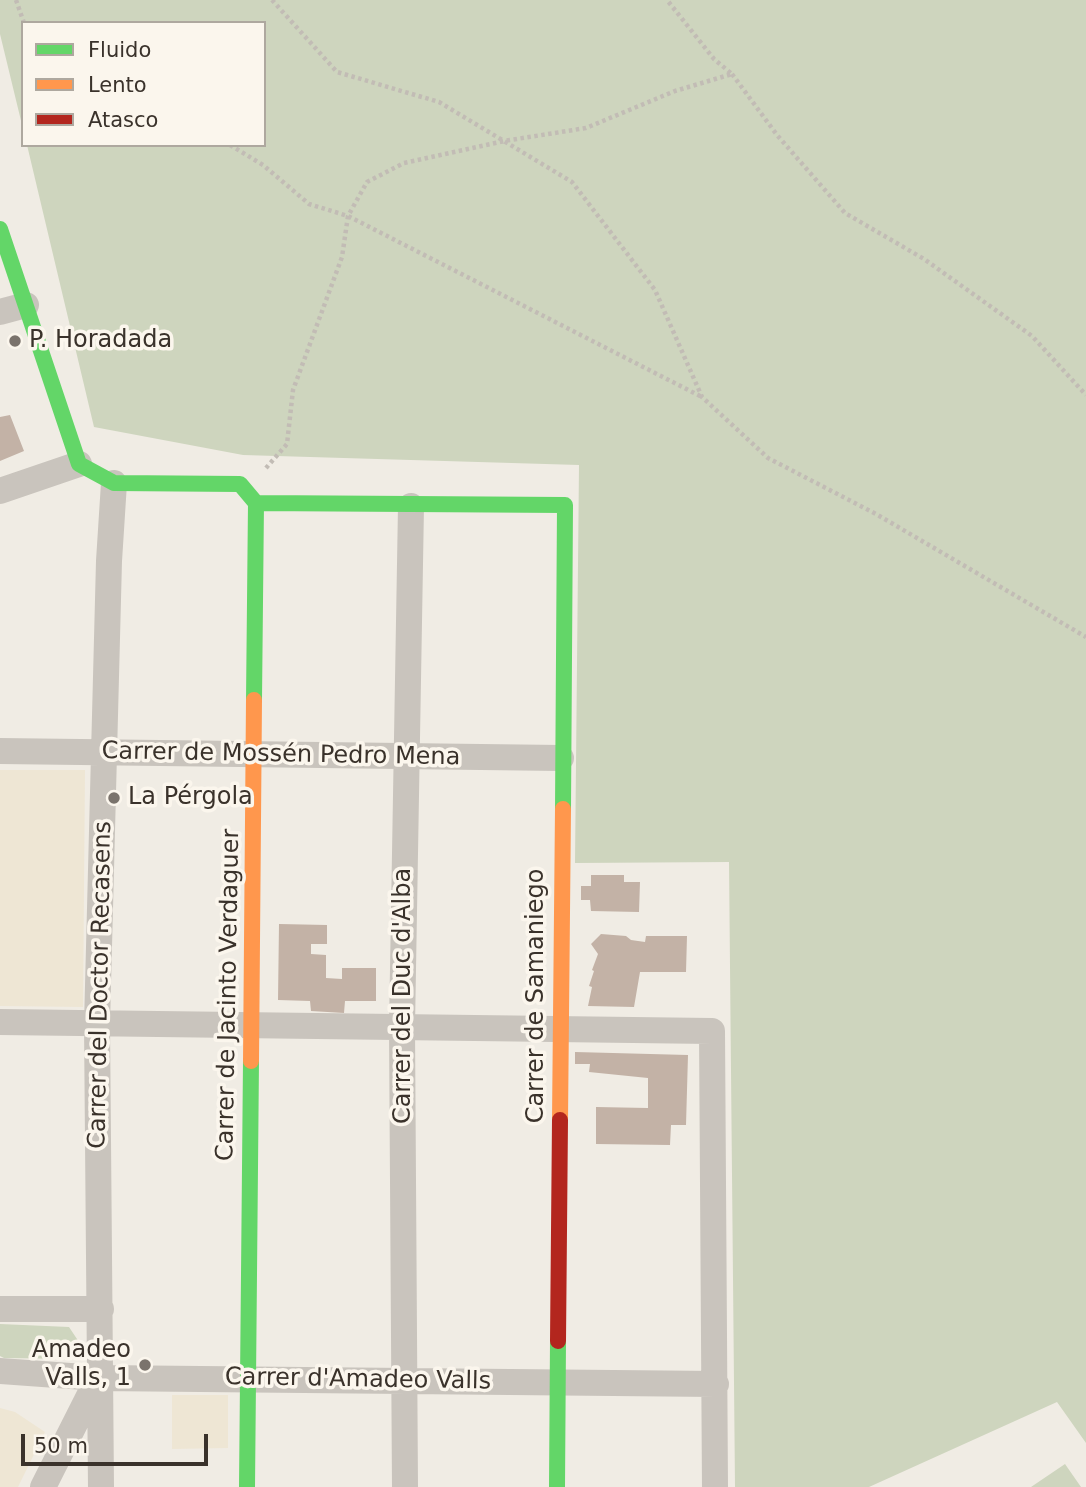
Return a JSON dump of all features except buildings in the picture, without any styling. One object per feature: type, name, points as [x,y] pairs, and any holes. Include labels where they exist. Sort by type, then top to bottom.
[{"type":"street","points":[[0,229],[79,464],[114,483],[240,484],[252,497],[411,506]]},
{"type":"street","points":[[0,312],[26,304]]},
{"type":"street","points":[[0,491],[79,464]]},
{"type":"street","name":"Carrer del Doctor Recasens","points":[[101,1487],[97,1024],[108,561],[114,483]]},
{"type":"street","name":"Carrer de Jacinto Verdaguer","points":[[247,1487],[255,755],[252,497]]},
{"type":"street","name":"Carrer de Samaniego","points":[[411,506],[565,505],[557,1487]]},
{"type":"street","name":"Carrer del Duc d'Alba","points":[[405,1487],[402,1027],[411,506]]},
{"type":"street","name":"Carrer de Mossén Pedro Mena","points":[[0,751],[561,758]]},
{"type":"street","points":[[0,1022],[712,1031],[715,1487]]},
{"type":"street","points":[[0,1309],[101,1309]]},
{"type":"street","name":"Carrer d'Amadeo Valls","points":[[0,1371],[98,1378],[716,1384]]},
{"type":"street","points":[[43,1487],[98,1378]]},
{"type":"path","points":[[16,0],[23,21]]},
{"type":"path","points":[[272,0],[337,72],[439,102],[572,183],[655,290],[702,397]]},
{"type":"path","points":[[667,0],[714,59],[732,74],[777,135],[845,213],[924,259],[1032,335],[1086,395]]},
{"type":"path","points":[[252,497],[287,444],[293,390],[342,257],[348,216],[367,182],[404,163],[503,141],[586,128],[675,91],[732,74]]},
{"type":"path","points":[[233,147],[263,165],[309,204],[348,216],[702,397],[768,458],[876,513],[1086,637]]},
{"type":"green space","points":[[0,0],[1086,0],[1086,1443],[1057,1402],[869,1487],[735,1487],[729,862],[575,863],[579,465],[243,455],[94,427],[27,147],[266,147],[266,21],[21,21],[21,121],[0,34]]},
{"type":"green space","points":[[0,1324],[69,1327],[79,1342],[76,1359],[4,1358],[0,1356]]},
{"type":"green space","points":[[1065,1464],[1081,1487],[1031,1487]]},
{"type":"shaded area","points":[[0,770],[85,770],[83,1007],[0,1006]]},
{"type":"shaded area","points":[[172,1395],[228,1395],[228,1448],[172,1449]]},
{"type":"shaded area","points":[[0,1408],[15,1412],[45,1432],[18,1487],[0,1487]]},
{"type":"traffic: fast","points":[[0,229],[79,464],[114,483],[240,484],[256,503],[254,700]]},
{"type":"traffic: fast","points":[[256,503],[565,505],[563,809]]},
{"type":"traffic: fast","points":[[247,1487],[251,1061]]},
{"type":"traffic: fast","points":[[557,1487],[558,1341]]},
{"type":"traffic: slow","points":[[251,1061],[254,700]]},
{"type":"traffic: slow","points":[[560,1120],[563,809]]},
{"type":"traffic: jam","points":[[558,1341],[560,1120]]},
{"type":"place","name":"P. Horadada","points":[[15,341]]},
{"type":"place","name":"La Pérgola","points":[[114,798]]},
{"type":"place","name":"Amadeo Valls, 1","points":[[145,1365]]}]
